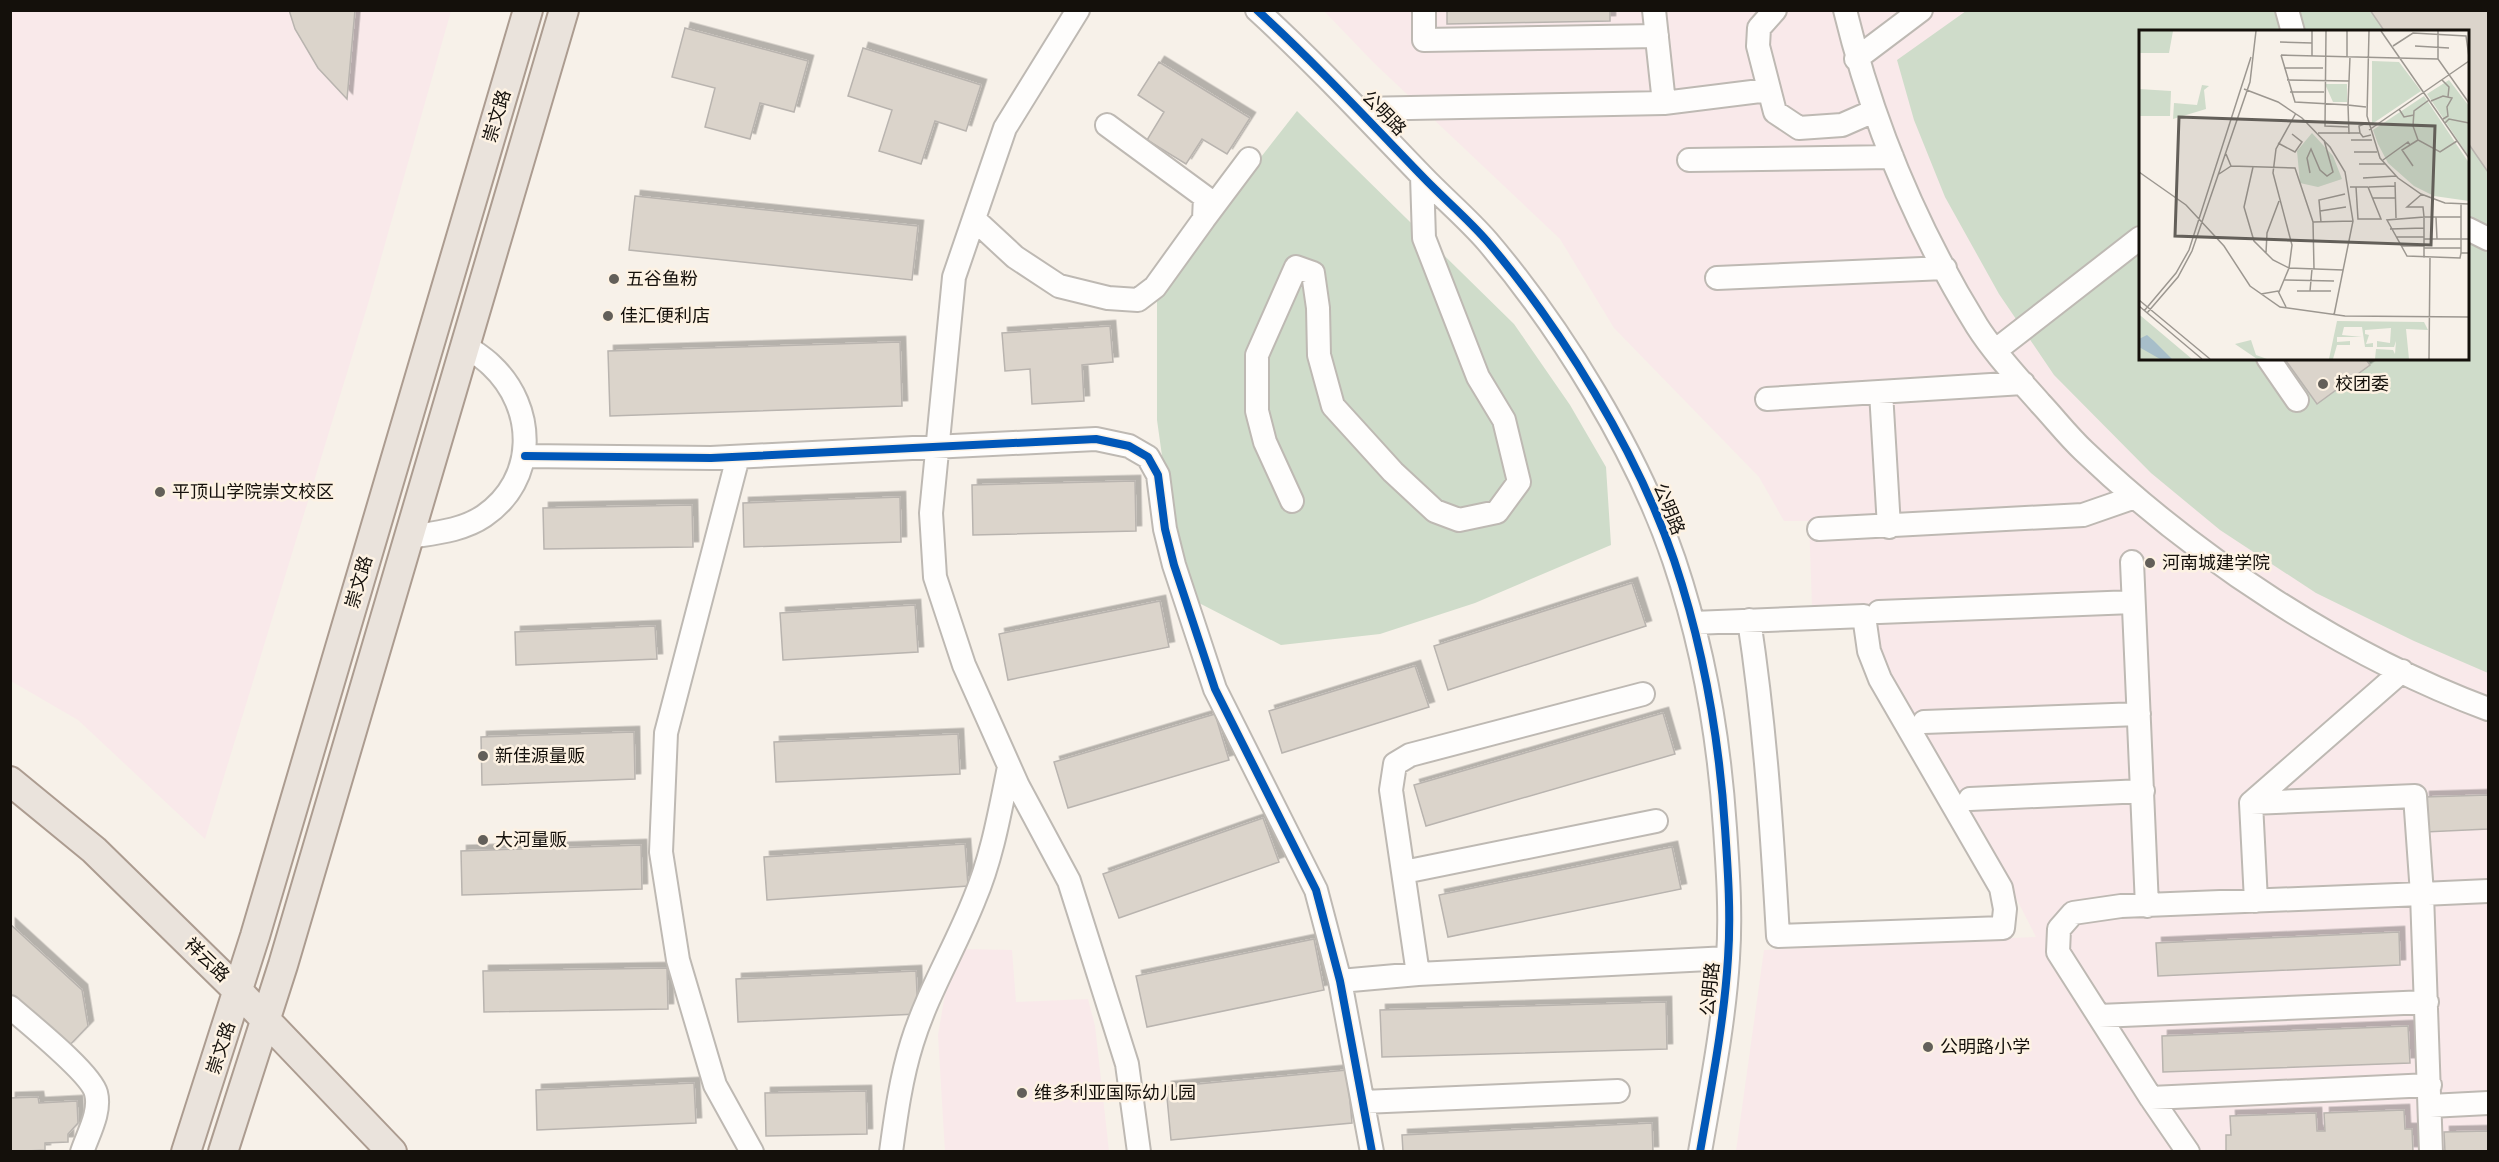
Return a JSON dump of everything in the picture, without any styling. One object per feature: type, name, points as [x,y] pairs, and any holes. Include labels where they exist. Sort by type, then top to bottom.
[{"type":"main road","name":"崇文路","points":[[186,1152],[238,991],[528,10]]},
{"type":"main road","name":"崇文路","points":[[223,1152],[266,1020],[564,10]]},
{"type":"main road","name":"祥云路","points":[[10,781],[94,850],[238,991],[392,1152]]},
{"type":"street","points":[[1078,10],[1005,128],[954,277],[931,513],[935,578],[964,665],[1009,767],[1068,881],[1127,1064],[1138,1152]]},
{"type":"street","name":"公明路","points":[[1257,10],[1359,108],[1485,239],[1516,278],[1567,350],[1601,406],[1645,488],[1673,558],[1693,623],[1719,752],[1729,877],[1728,958],[1718,1049],[1700,1152]]},
{"type":"street","points":[[1424,10],[1424,40],[1657,36]]},
{"type":"street","points":[[1654,10],[1664,103]]},
{"type":"street","points":[[1775,10],[1759,28],[1758,46],[1775,112],[1799,128],[1842,125],[1874,111]]},
{"type":"street","points":[[1845,10],[1856,58],[1874,111],[1892,157],[1945,267],[1978,328],[2082,450],[2160,519],[2235,574],[2300,615],[2402,671],[2488,709]]},
{"type":"street","points":[[1856,58],[1921,10]]},
{"type":"street","points":[[2287,10],[2292,30]]},
{"type":"street","points":[[1359,108],[1664,103],[1768,90]]},
{"type":"street","points":[[1107,125],[1205,197],[1204,219]]},
{"type":"street","points":[[1689,160],[1892,157]]},
{"type":"street","points":[[974,219],[1015,257],[1059,286],[1108,298],[1138,300],[1155,287],[1249,159]]},
{"type":"street","points":[[1292,501],[1265,442],[1257,411],[1257,355],[1296,267],[1313,273],[1318,308],[1319,355],[1333,406],[1393,472],[1435,511],[1459,520],[1497,512],[1518,482],[1504,420],[1478,377],[1424,238],[1421,221],[1422,176]]},
{"type":"street","points":[[2469,230],[2488,239]]},
{"type":"street","points":[[1996,350],[2139,239]]},
{"type":"street","points":[[1717,278],[1945,267]]},
{"type":"street","points":[[409,537],[445,532],[469,525],[484,516],[500,502],[518,478],[525,456],[525,429],[519,408],[507,385],[492,366],[466,346]]},
{"type":"street","points":[[2269,360],[2297,400]]},
{"type":"street","points":[[1767,399],[2023,383]]},
{"type":"street","points":[[1881,392],[1890,527]]},
{"type":"street","points":[[525,456],[738,456],[1096,439],[1129,446],[1148,457],[1158,475],[1165,529],[1174,565],[1215,690],[1316,891],[1340,981],[1372,1152]]},
{"type":"street","points":[[738,456],[666,733],[661,852],[678,960],[715,1085],[752,1152]]},
{"type":"street","points":[[1819,529],[2083,515],[2135,496]]},
{"type":"street","points":[[2132,562],[2147,906]]},
{"type":"street","points":[[1879,612],[2133,602]]},
{"type":"street","points":[[1693,623],[1749,620],[1864,616],[1869,651],[1880,679],[2001,888],[2005,909],[2003,928],[1778,936],[1772,825],[1761,697],[1749,620]]},
{"type":"street","points":[[2251,803],[2402,671]]},
{"type":"street","points":[[1418,974],[1391,790],[1395,764],[1410,755],[1643,694]]},
{"type":"street","points":[[1924,722],[2139,714]]},
{"type":"street","points":[[891,1152],[898,1101],[912,1042],[951,949],[975,899],[999,820],[1009,767]]},
{"type":"street","points":[[1970,798],[2143,791]]},
{"type":"street","points":[[2251,803],[2415,796],[2422,894],[2432,1152]]},
{"type":"street","points":[[2251,803],[2256,901]]},
{"type":"street","points":[[1404,872],[1656,821]]},
{"type":"street","points":[[2188,1152],[2058,952],[2059,929],[2073,914],[2121,906],[2488,891]]},
{"type":"street","points":[[1340,981],[1418,974],[1728,958]]},
{"type":"street","points":[[2099,1016],[2427,1002]]},
{"type":"street","points":[[10,1007],[87,1077],[96,1093],[96,1112],[82,1152]]},
{"type":"street","points":[[1363,1102],[1618,1090]]},
{"type":"street","points":[[2151,1098],[2430,1096],[2488,1103]]},
{"type":"shaded area","name":"平顶山学院崇文校区","points":[[11,11],[451,11],[368,304],[205,839],[78,720],[11,681]]},
{"type":"shaded area","name":"河南城建学院","points":[[1324,11],[2488,11],[2488,1151],[1736,1151],[1764,950],[2036,937],[1994,855],[1886,679],[1873,637],[1871,604],[1812,606],[1809,521],[1784,521],[1759,477],[1614,328],[1560,239],[1374,63]]},
{"type":"shaded area","name":"维多利亚国际幼儿园","points":[[964,949],[1012,950],[1016,1002],[1088,999],[1095,1026],[1109,1151],[945,1152],[938,1035],[946,988]]},
{"type":"green space","points":[[1966,11],[2488,11],[2488,673],[2414,641],[2316,593],[2220,530],[2151,473],[2054,375],[1999,294],[1945,197],[1914,120],[1897,60]]},
{"type":"green space","points":[[1297,111],[1514,324],[1570,405],[1606,467],[1611,545],[1475,603],[1380,634],[1281,645],[1199,603],[1170,513],[1157,420],[1157,290]]},
{"type":"building","points":[[289,10],[355,10],[347,99],[318,68],[295,29]]},
{"type":"building","points":[[1447,10],[1610,10],[1610,21],[1447,24]]},
{"type":"building","points":[[2370,10],[2488,10],[2488,172],[2469,144],[2469,30],[2384,30]]},
{"type":"building","points":[[685,28],[808,61],[794,112],[760,103],[750,139],[705,127],[715,88],[672,77]]},
{"type":"building","points":[[863,48],[981,85],[966,131],[935,121],[921,164],[879,151],[892,110],[848,96]]},
{"type":"building","points":[[1159,62],[1250,118],[1227,154],[1202,139],[1186,164],[1147,140],[1164,112],[1138,95]]},
{"type":"building","points":[[635,196],[918,226],[912,280],[629,250]]},
{"type":"building","points":[[1110,326],[1113,362],[1082,365],[1084,401],[1032,404],[1030,369],[1005,371],[1002,333]]},
{"type":"building","points":[[900,342],[902,406],[610,416],[608,351]]},
{"type":"building","name":"校团委","points":[[2285,360],[2366,360],[2370,365],[2317,404]]},
{"type":"building","points":[[1135,481],[1136,531],[973,535],[972,485]]},
{"type":"building","points":[[900,497],[901,542],[744,547],[743,503]]},
{"type":"building","points":[[692,505],[693,547],[544,549],[543,508]]},
{"type":"building","points":[[1632,583],[1646,626],[1448,690],[1434,646]]},
{"type":"building","points":[[1160,601],[1169,647],[1008,680],[999,634]]},
{"type":"building","points":[[915,605],[918,652],[783,660],[780,613]]},
{"type":"building","points":[[655,626],[657,659],[516,665],[515,632]]},
{"type":"building","points":[[1415,666],[1429,707],[1282,753],[1269,711]]},
{"type":"building","points":[[1663,713],[1675,754],[1426,826],[1414,785]]},
{"type":"building","points":[[1215,714],[1229,760],[1068,808],[1054,762]]},
{"type":"building","points":[[634,732],[635,779],[482,785],[481,737]]},
{"type":"building","points":[[958,734],[960,774],[776,782],[774,742]]},
{"type":"building","points":[[2488,795],[2488,829],[2425,832],[2424,797]]},
{"type":"building","points":[[1263,818],[1279,862],[1119,918],[1103,874]]},
{"type":"building","points":[[965,844],[968,886],[767,900],[764,857]]},
{"type":"building","points":[[641,845],[642,889],[462,895],[461,851]]},
{"type":"building","points":[[1672,847],[1681,889],[1448,937],[1439,895]]},
{"type":"building","points":[[10,924],[82,990],[88,1026],[68,1047],[10,994]]},
{"type":"building","points":[[2399,932],[2400,965],[2158,976],[2156,943]]},
{"type":"building","points":[[1314,939],[1324,990],[1147,1027],[1136,976]]},
{"type":"building","points":[[667,968],[668,1009],[484,1012],[483,971]]},
{"type":"building","points":[[916,971],[918,1014],[738,1022],[736,979]]},
{"type":"building","points":[[1666,1002],[1667,1049],[1382,1057],[1380,1010]]},
{"type":"building","points":[[2408,1026],[2410,1063],[2163,1072],[2162,1036]]},
{"type":"building","points":[[1347,1070],[1352,1123],[1171,1140],[1166,1087]]},
{"type":"building","points":[[694,1083],[696,1123],[537,1130],[536,1090]]},
{"type":"building","points":[[866,1091],[867,1134],[766,1136],[765,1093]]},
{"type":"building","points":[[38,1097],[39,1103],[77,1101],[78,1123],[68,1134],[68,1142],[45,1143],[45,1150],[10,1152],[10,1098]]},
{"type":"building","points":[[2404,1110],[2405,1129],[2412,1129],[2413,1152],[2226,1152],[2226,1135],[2231,1135],[2230,1116],[2316,1113],[2317,1131],[2325,1131],[2324,1113]]},
{"type":"building","points":[[1652,1123],[1653,1152],[1403,1152],[1402,1135]]},
{"type":"building","points":[[2488,1131],[2488,1152],[2445,1152],[2444,1132]]},
{"type":"cycle path","points":[[1257,10],[1471,224],[1515,275],[1569,351],[1618,434],[1640,476],[1674,560],[1693,625],[1714,726],[1719,760],[1729,893],[1726,982],[1717,1055],[1700,1152]]},
{"type":"cycle path","points":[[525,456],[711,458],[1096,439],[1129,446],[1148,457],[1158,475],[1165,529],[1174,565],[1215,689],[1316,890],[1340,981],[1372,1152]]},
{"type":"place","name":"五谷鱼粉","points":[[614,279]]},
{"type":"place","name":"佳汇便利店","points":[[608,316]]},
{"type":"place","name":"校团委","points":[[2323,384]]},
{"type":"place","name":"平顶山学院崇文校区","points":[[160,492]]},
{"type":"place","name":"河南城建学院","points":[[2150,563]]},
{"type":"place","name":"新佳源量贩","points":[[483,756]]},
{"type":"place","name":"大河量贩","points":[[483,840]]},
{"type":"place","name":"公明路小学","points":[[1928,1047]]},
{"type":"place","name":"维多利亚国际幼儿园","points":[[1022,1093]]}]
